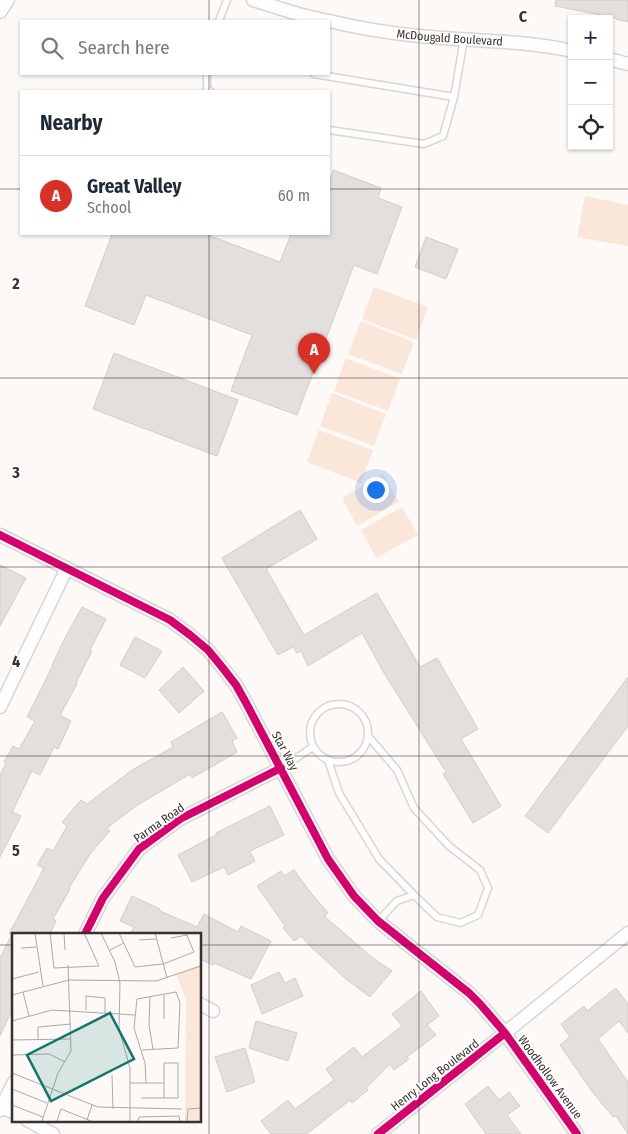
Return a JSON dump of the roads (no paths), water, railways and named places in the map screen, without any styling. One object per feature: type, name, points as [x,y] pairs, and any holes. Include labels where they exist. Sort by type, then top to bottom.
[{"type":"street","points":[[0,12],[8,0]]},
{"type":"street","name":"McDougald Boulevard","points":[[253,0],[324,20]]},
{"type":"street","name":"McDougald Boulevard","points":[[330,21],[380,31],[421,36],[510,42],[568,50]]},
{"type":"street","points":[[613,60],[628,64]]},
{"type":"street","name":"Star Way","points":[[0,534],[170,620],[208,650],[236,685],[328,859],[354,896],[378,921],[469,993],[505,1033]]},
{"type":"street","points":[[0,707],[67,568]]},
{"type":"street","name":"Parma Road","points":[[86,933],[103,898],[138,849],[180,820],[281,768]]},
{"type":"street","name":"Henry Long Boulevard","points":[[378,1134],[628,933]]},
{"type":"street","points":[[201,1005],[213,1011]]},
{"type":"street","name":"Woodhollow Avenue","points":[[505,1033],[577,1134]]},
{"type":"street","points":[[1,1109],[12,1086]]},
{"type":"street","points":[[31,1122],[53,1134]]},
{"type":"lane","points":[[219,20],[227,0]]},
{"type":"lane","points":[[330,130],[424,144],[443,136],[454,97],[464,39]]},
{"type":"lane","points":[[206,75],[208,90]]},
{"type":"lane","points":[[320,75],[454,97]]},
{"type":"lane","points":[[337,704],[350,706],[360,713],[367,724],[368,736],[366,745],[361,753],[346,762],[337,762],[319,755],[313,747],[310,734],[312,722],[320,711],[337,704]]},
{"type":"lane","points":[[328,760],[339,793],[379,859],[437,917],[460,923],[478,915],[488,888],[480,870],[448,846],[414,808],[397,770],[368,736]]},
{"type":"lane","points":[[281,768],[313,747]]},
{"type":"lane","points":[[378,921],[397,901],[414,895]]},
{"type":"place","name":"Great Valley","points":[[314,374]]}]
